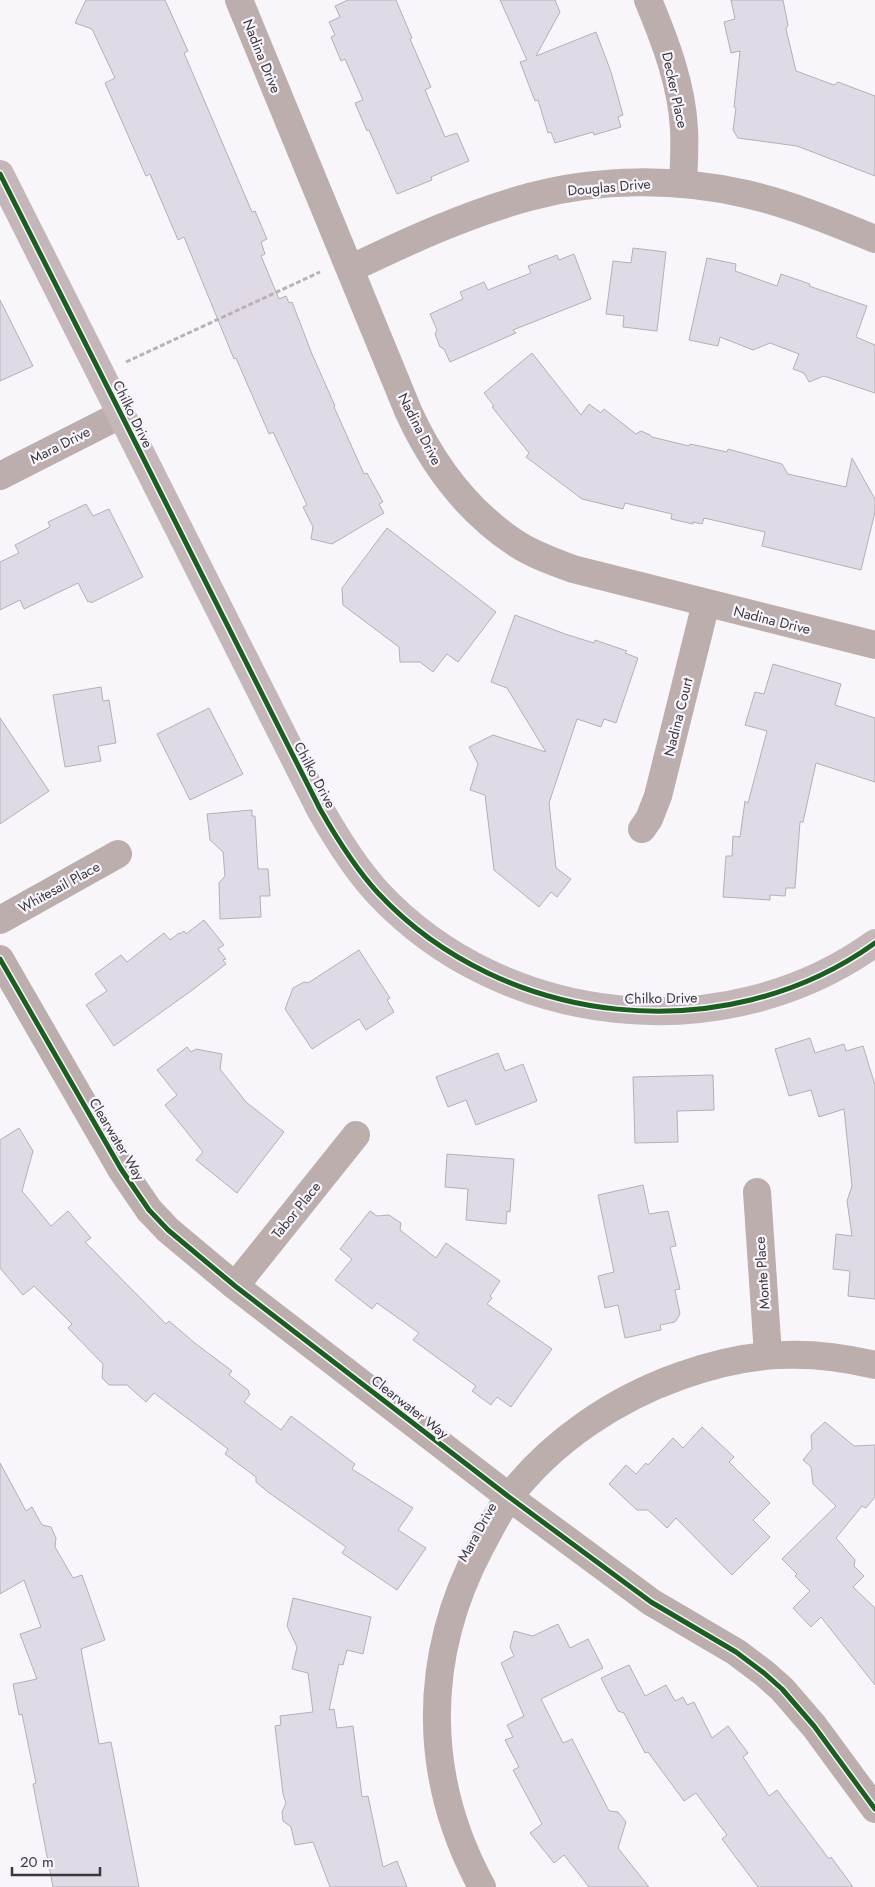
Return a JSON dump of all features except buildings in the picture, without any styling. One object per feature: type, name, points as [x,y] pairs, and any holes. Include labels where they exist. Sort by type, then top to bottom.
[{"type":"street","name":"Nadina Drive","points":[[239,0],[416,428],[438,466],[469,504],[518,545],[544,558],[593,575],[875,645]]},
{"type":"street","name":"Decker Place","points":[[648,0],[668,50],[681,102],[684,128],[683,183]]},
{"type":"street","name":"Chilko Drive","points":[[0,174],[294,760],[330,826],[347,854],[378,893],[410,922],[436,943],[493,975],[548,996],[609,1009],[670,1012],[735,1004],[775,993],[809,980],[875,943]]},
{"type":"street","name":"Douglas Drive","points":[[347,261],[531,196],[590,186],[629,183],[683,183],[749,194],[813,214],[875,238]]},
{"type":"street","name":"Mara Drive","points":[[0,476],[120,415]]},
{"type":"street","name":"Nadina Court","points":[[642,828],[649,819],[658,796],[706,603]]},
{"type":"street","name":"Whitesail Place","points":[[0,920],[118,854]]},
{"type":"street","name":"Clearwater Way","points":[[0,959],[134,1191],[168,1230],[235,1286],[509,1497],[651,1602],[736,1652],[764,1673],[814,1726],[875,1809]]},
{"type":"street","name":"Tabor Place","points":[[235,1286],[356,1135]]},
{"type":"street","name":"Monte Place","points":[[757,1192],[768,1355]]},
{"type":"street","name":"Mara Drive","points":[[482,1887],[454,1826],[444,1783],[438,1740],[439,1683],[447,1630],[455,1602],[473,1561],[509,1497],[553,1451],[614,1406],[649,1389],[687,1374],[727,1362],[768,1355],[819,1356],[875,1365]]},
{"type":"path","points":[[125,362],[347,261]]},
{"type":"cycle path","points":[[0,174],[320,809],[347,853],[378,893],[429,938],[488,973],[551,997],[618,1009],[685,1010],[752,1000],[816,977],[875,943]]},
{"type":"cycle path","points":[[0,959],[121,1169],[149,1210],[168,1230],[235,1286],[509,1497],[651,1602],[736,1652],[764,1673],[782,1689],[814,1726],[875,1809]]}]
